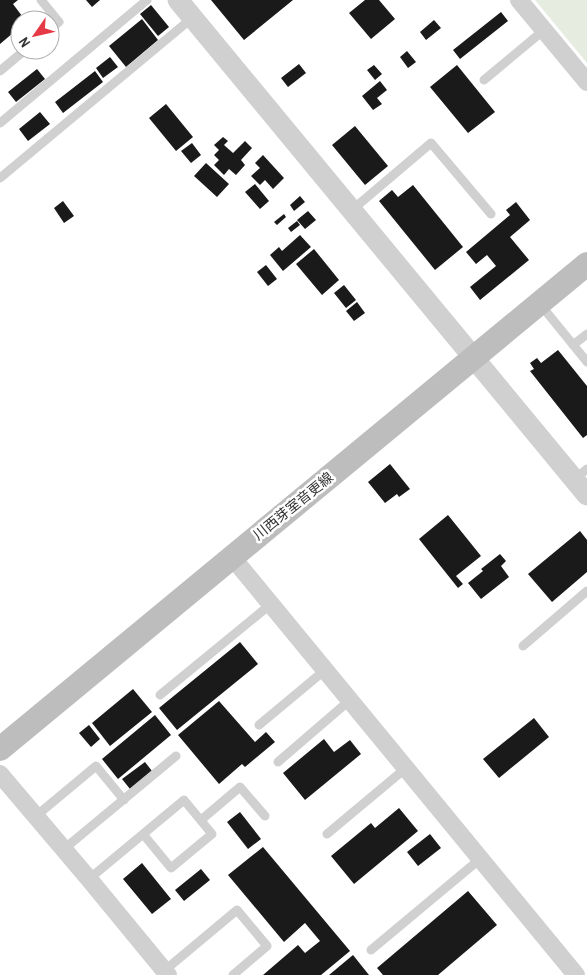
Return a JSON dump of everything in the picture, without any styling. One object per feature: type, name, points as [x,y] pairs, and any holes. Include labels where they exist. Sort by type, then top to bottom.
[{"type":"main road","name":"川西芽室音更線","points":[[0,749],[587,264]]},
{"type":"street","points":[[178,0],[474,358],[583,481]]},
{"type":"street","points":[[519,0],[587,82]]},
{"type":"street","points":[[232,557],[576,975]]},
{"type":"street","points":[[0,774],[166,973]]},
{"type":"lane","points":[[41,0],[49,10]]},
{"type":"lane","points":[[0,124],[147,0]]},
{"type":"lane","points":[[0,178],[193,18]]},
{"type":"lane","points":[[484,80],[544,30]]},
{"type":"lane","points":[[0,71],[13,60]]},
{"type":"lane","points":[[352,210],[431,143],[491,214]]},
{"type":"lane","points":[[539,304],[587,362]]},
{"type":"lane","points":[[573,345],[587,334]]},
{"type":"lane","points":[[523,646],[587,591]]},
{"type":"lane","points":[[160,695],[270,604]]},
{"type":"lane","points":[[259,725],[325,670]]},
{"type":"lane","points":[[278,762],[350,700]]},
{"type":"lane","points":[[64,849],[176,756]]},
{"type":"lane","points":[[36,816],[96,766],[124,800]]},
{"type":"lane","points":[[327,834],[406,768]]},
{"type":"lane","points":[[200,820],[240,787],[264,816]]},
{"type":"lane","points":[[89,879],[143,834],[184,800],[212,834],[171,868],[143,834]]},
{"type":"lane","points":[[371,950],[480,859]]},
{"type":"lane","points":[[166,973],[237,910],[267,946],[232,975]]},
{"type":"shaded area","points":[[535,0],[587,0],[587,63]]},
{"type":"building","points":[[0,0],[18,0],[13,4],[18,10],[10,10],[10,36],[0,44]]},
{"type":"building","points":[[86,0],[100,0],[92,7]]},
{"type":"building","points":[[211,0],[293,0],[244,40]]},
{"type":"building","points":[[365,0],[379,0],[395,19],[371,39],[349,13]]},
{"type":"building","points":[[151,5],[169,27],[158,36],[140,14]]},
{"type":"building","points":[[501,12],[508,21],[460,59],[453,50]]},
{"type":"building","points":[[142,19],[158,40],[126,67],[109,46]]},
{"type":"building","points":[[434,20],[441,28],[426,40],[420,32]]},
{"type":"building","points":[[407,51],[416,62],[408,68],[400,57]]},
{"type":"building","points":[[110,57],[118,67],[103,78],[96,68]]},
{"type":"building","points":[[299,64],[306,73],[288,87],[281,78]]},
{"type":"building","points":[[374,65],[382,74],[375,80],[367,70]]},
{"type":"building","points":[[457,65],[495,112],[468,133],[430,87]]},
{"type":"building","points":[[37,69],[45,79],[16,102],[8,92]]},
{"type":"building","points":[[95,71],[103,82],[63,113],[55,102]]},
{"type":"building","points":[[380,81],[387,90],[377,98],[382,104],[373,110],[362,96]]},
{"type":"building","points":[[166,104],[193,137],[176,151],[149,118]]},
{"type":"building","points":[[40,112],[50,124],[28,141],[19,129]]},
{"type":"building","points":[[355,126],[388,166],[365,185],[332,145]]},
{"type":"building","points":[[223,137],[228,141],[224,145],[233,153],[245,141],[252,148],[241,160],[245,165],[236,175],[229,169],[224,175],[214,165],[219,160],[214,155],[219,150],[214,145]]},
{"type":"building","points":[[192,143],[201,155],[191,163],[181,151]]},
{"type":"building","points":[[263,155],[284,178],[273,189],[265,180],[260,185],[251,176],[260,168],[255,163]]},
{"type":"building","points":[[206,163],[229,184],[217,197],[194,176]]},
{"type":"building","points":[[255,184],[269,201],[260,209],[245,192]]},
{"type":"building","points":[[413,185],[463,247],[435,270],[379,201],[392,190],[398,197]]},
{"type":"building","points":[[300,196],[305,202],[294,211],[290,205]]},
{"type":"building","points":[[63,201],[74,216],[64,223],[54,208]]},
{"type":"building","points":[[516,202],[530,220],[510,237],[529,260],[480,300],[470,287],[496,266],[487,255],[476,264],[466,252],[510,215],[506,210]]},
{"type":"building","points":[[308,211],[316,220],[305,229],[297,220]]},
{"type":"building","points":[[284,214],[286,217],[277,225],[274,222]]},
{"type":"building","points":[[297,221],[300,225],[291,232],[288,228]]},
{"type":"building","points":[[300,235],[311,247],[283,271],[270,255],[279,247],[282,251]]},
{"type":"building","points":[[314,249],[339,280],[322,295],[296,264]]},
{"type":"building","points":[[266,265],[277,279],[268,286],[257,272]]},
{"type":"building","points":[[344,285],[356,300],[346,308],[334,293]]},
{"type":"building","points":[[357,302],[365,313],[354,321],[346,311]]},
{"type":"building","points":[[558,350],[587,386],[587,435],[583,438],[530,371],[534,369],[530,363],[537,358],[541,363]]},
{"type":"building","points":[[390,464],[410,489],[399,497],[397,494],[385,503],[368,482]]},
{"type":"building","points":[[448,515],[481,556],[456,576],[463,584],[458,588],[419,539]]},
{"type":"building","points":[[580,531],[587,540],[587,572],[552,602],[528,574]]},
{"type":"building","points":[[500,554],[506,561],[501,566],[509,577],[481,599],[468,583],[483,571],[481,569]]},
{"type":"building","points":[[240,642],[258,664],[177,730],[159,708]]},
{"type":"building","points":[[133,689],[152,712],[110,746],[92,723]]},
{"type":"building","points":[[219,701],[255,742],[266,732],[275,742],[245,767],[242,764],[219,784],[178,735]]},
{"type":"building","points":[[155,715],[171,735],[118,779],[102,759]]},
{"type":"building","points":[[534,718],[549,737],[499,778],[483,759]]},
{"type":"building","points":[[89,725],[100,739],[91,747],[79,733]]},
{"type":"building","points":[[324,739],[334,752],[350,740],[361,754],[305,800],[283,773]]},
{"type":"building","points":[[145,762],[152,771],[130,789],[122,779]]},
{"type":"building","points":[[399,808],[418,831],[354,884],[331,856],[371,823],[375,828]]},
{"type":"building","points":[[240,812],[261,839],[248,849],[227,822]]},
{"type":"building","points":[[430,834],[441,848],[418,866],[407,852]]},
{"type":"building","points":[[263,847],[350,951],[321,975],[263,975],[298,945],[305,953],[320,941],[305,923],[284,942],[228,875]]},
{"type":"building","points":[[142,863],[171,899],[152,914],[123,879]]},
{"type":"building","points":[[201,869],[210,880],[184,901],[175,890]]},
{"type":"building","points":[[468,891],[497,925],[438,975],[383,975],[377,968]]},
{"type":"building","points":[[353,955],[369,975],[329,975]]}]
